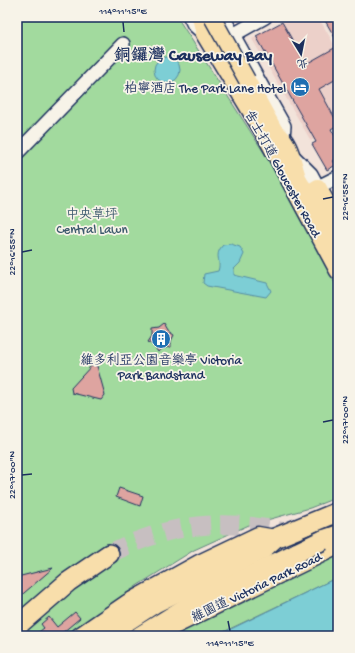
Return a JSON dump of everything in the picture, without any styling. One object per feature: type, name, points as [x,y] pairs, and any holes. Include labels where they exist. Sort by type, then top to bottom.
[{"type":"highway","points":[[313,190],[333,224],[338,243]]},
{"type":"highway","points":[[104,636],[154,603],[268,544],[338,512]]},
{"type":"highway","points":[[140,636],[208,596],[333,540]]},
{"type":"highway","points":[[17,626],[68,582],[109,554]]},
{"type":"main road","name":"告士打道 Gloucester Road","points":[[202,24],[247,80],[292,156],[299,180],[313,190]]},
{"type":"main road","name":"告士打道 Gloucester Road","points":[[202,24],[265,135],[338,271]]},
{"type":"main road","points":[[79,636],[127,603],[199,563],[258,535],[268,544]]},
{"type":"main road","name":"維園道 Victoria Park Road","points":[[153,636],[333,540]]},
{"type":"street","name":"告士打道 Gloucester Road","points":[[223,17],[284,126],[279,134]]},
{"type":"street","points":[[202,24],[233,35],[264,17]]},
{"type":"street","points":[[17,153],[123,44]]},
{"type":"street","points":[[313,190],[338,177]]},
{"type":"shaded area","points":[[291,17],[318,17],[338,51],[338,125],[311,141],[252,39]]},
{"type":"green space","name":"中央草坪 Central Lawn","points":[[17,17],[177,17],[268,159],[338,289],[338,497],[310,508],[249,525],[194,550],[138,585],[65,636],[18,636],[71,589],[114,560],[105,544],[60,576],[17,613]]},
{"type":"green space","points":[[338,553],[338,577],[215,636],[166,636]]},
{"type":"water","points":[[167,57],[176,61],[180,70],[176,79],[167,83],[158,79],[154,70],[158,61]]},
{"type":"water","points":[[231,244],[240,247],[244,254],[240,263],[234,269],[234,275],[267,283],[271,291],[266,297],[207,286],[203,283],[204,274],[218,271],[218,255],[220,249],[223,245]]},
{"type":"water","points":[[338,577],[338,636],[215,636],[231,629]]},
{"type":"building","points":[[323,17],[338,17],[338,43]]},
{"type":"building","points":[[282,22],[306,64],[338,46],[338,78],[319,89],[338,124],[331,129],[338,141],[338,158],[333,161],[336,165],[327,170],[312,144],[316,142],[256,36]]},
{"type":"building","name":"維多利亞公園音樂亭 Victoria Park Bandstand","points":[[164,324],[168,331],[174,335],[171,341],[171,347],[163,348],[158,352],[154,346],[148,342],[152,336],[152,329],[159,328]]},
{"type":"building","points":[[92,365],[97,366],[105,395],[101,400],[72,393],[71,388]]},
{"type":"building","points":[[119,488],[143,496],[140,506],[116,497]]},
{"type":"building","points":[[53,568],[17,599],[17,577]]},
{"type":"building","points":[[75,612],[80,618],[62,633],[35,635],[44,628],[41,624],[49,617],[57,627]]},
{"type":"tunnel","points":[[109,554],[137,541],[165,532],[192,527],[219,525],[247,526],[274,530],[303,536],[332,545]]},
{"type":"place","name":"柏寧酒店 The Park Lane Hotel","points":[[300,87]]},
{"type":"place","name":"維多利亞公園音樂亭 Victoria Park Bandstand","points":[[161,339]]},
{"type":"district","name":"銅鑼灣 Causeway Bay","points":[[193,54]]}]
